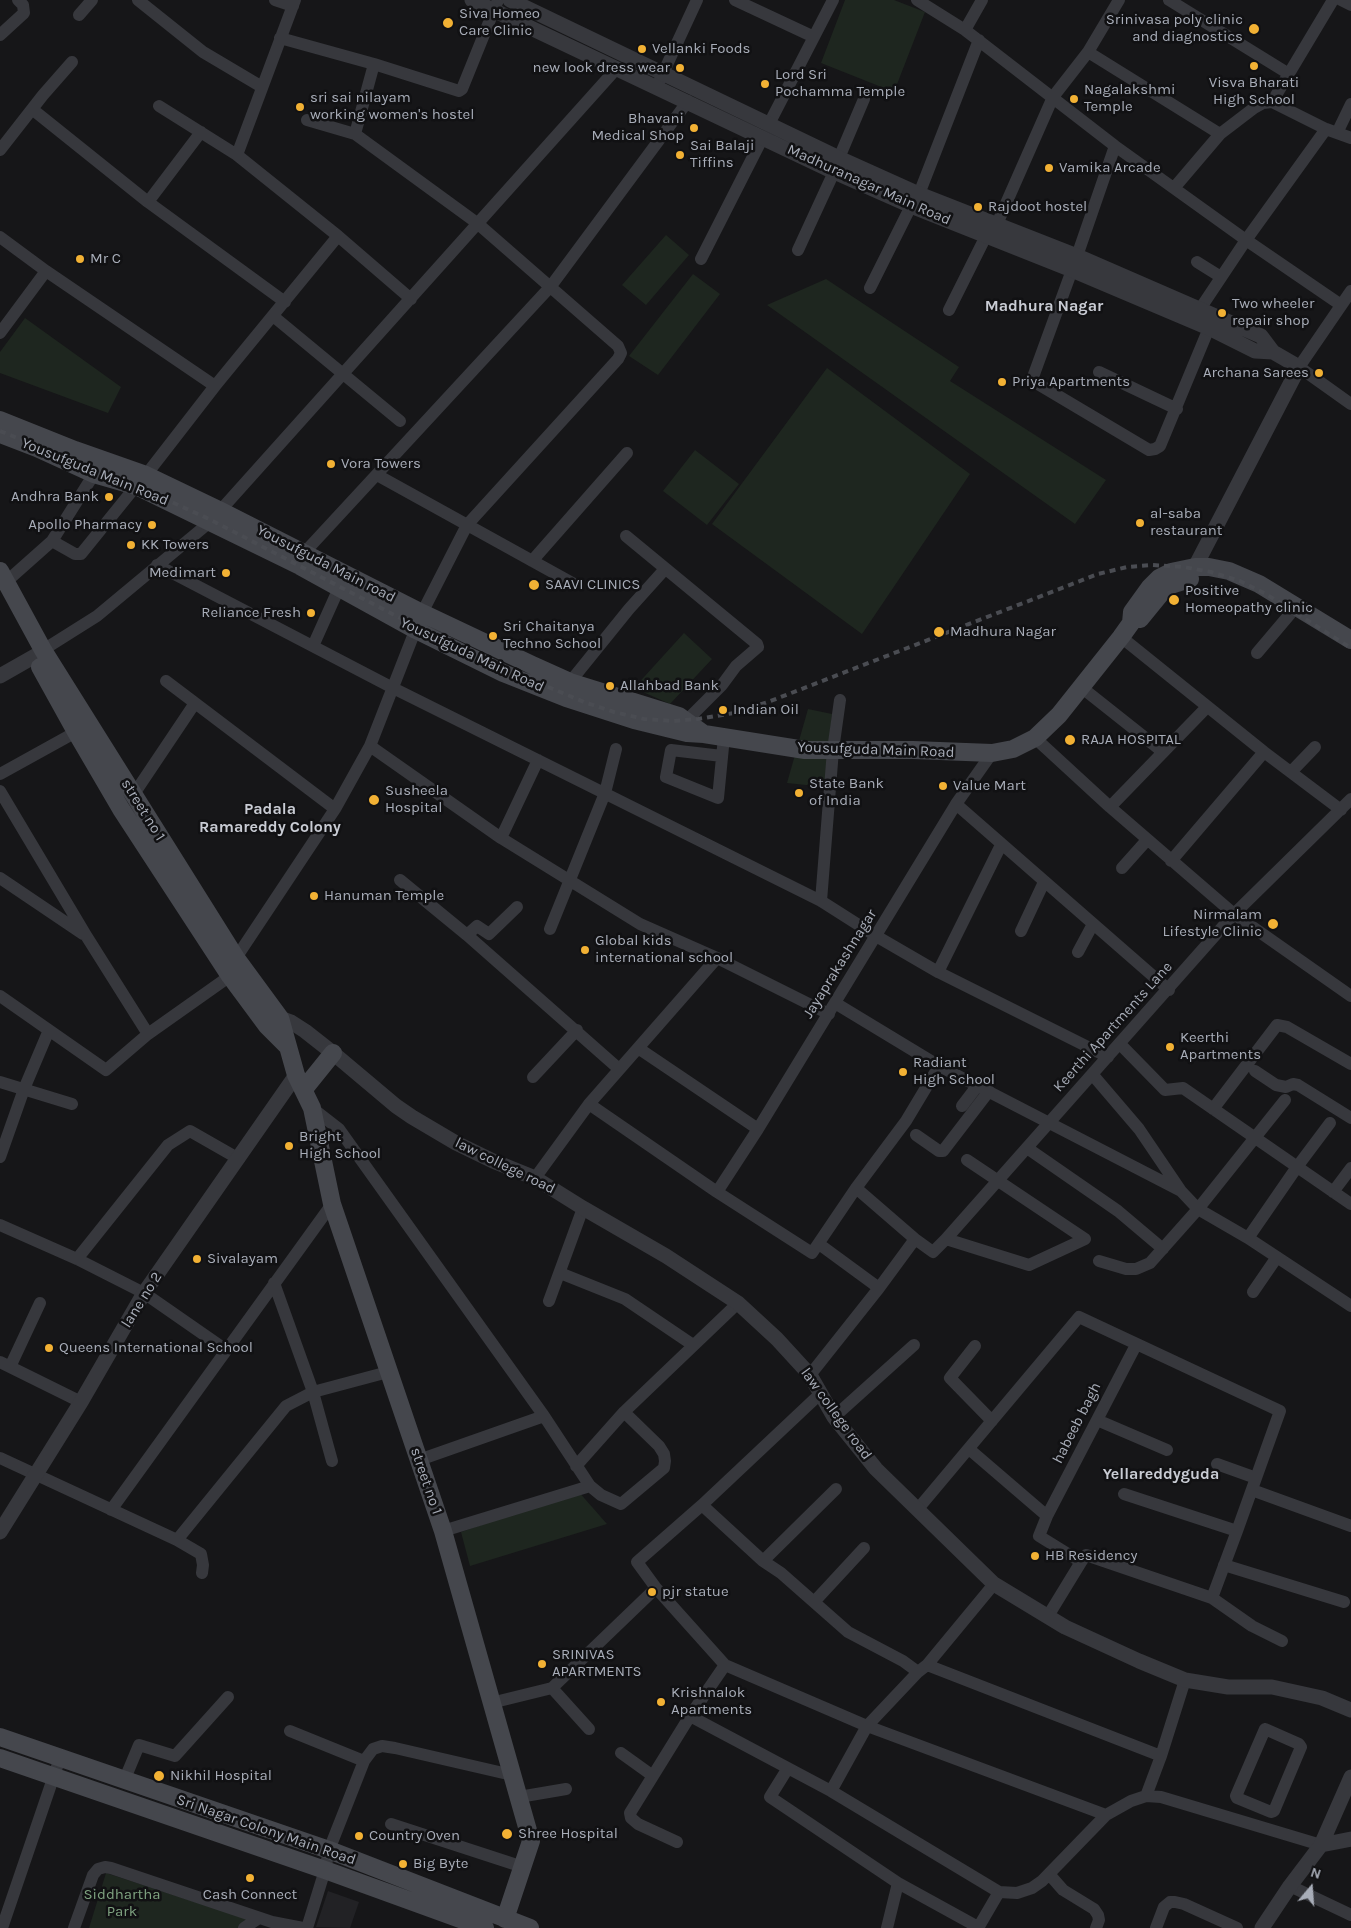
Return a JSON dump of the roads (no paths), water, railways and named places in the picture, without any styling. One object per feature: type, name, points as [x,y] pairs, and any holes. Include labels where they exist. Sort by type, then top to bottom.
[{"type":"main road","name":"Yousufguda Main road","points":[[0,420],[75,450],[141,480]]},
{"type":"main road","name":"Yousufguda Main Road","points":[[0,434],[37,448],[94,474],[141,480],[214,516],[416,630],[503,673],[566,698],[634,720],[687,733],[805,750],[913,750],[992,754],[1013,749],[1035,738],[1048,727],[1126,630],[1141,618],[1162,592],[1171,585],[1189,579],[1210,579],[1238,586],[1290,614],[1351,652]]},
{"type":"main road","name":"Yousufguda Main road","points":[[214,516],[304,553],[422,613],[570,682],[687,720],[704,734]]},
{"type":"main road","name":"Yousufguda Main Road","points":[[1126,630],[1132,612],[1150,587],[1170,572],[1195,567]]},
{"type":"main road","points":[[1195,567],[1209,567],[1229,571],[1259,584],[1351,640]]},
{"type":"main road","name":"street no 1","points":[[2,582],[39,653],[76,732],[121,809],[230,967],[274,1022],[288,1047],[300,1082],[312,1108],[332,1204],[443,1531],[531,1841],[505,1919]]},
{"type":"main road","name":"street no 1","points":[[39,653],[134,794],[230,967]]},
{"type":"main road","points":[[300,1082],[333,1053]]},
{"type":"main road","name":"Sri Nagar Colony Main Road","points":[[0,1737],[329,1850],[530,1928]]},
{"type":"main road","name":"Sri Nagar Colony Main Road","points":[[0,1758],[326,1870],[485,1928]]},
{"type":"street","points":[[0,35],[24,13],[23,5],[18,0]]},
{"type":"street","points":[[79,15],[92,0]]},
{"type":"street","points":[[237,155],[294,3],[275,0]]},
{"type":"street","name":"Madhuranagar Main Road","points":[[472,0],[496,5],[656,87],[766,131]]},
{"type":"street","name":"Madhuranagar Main Road","points":[[510,0],[663,73],[766,131],[915,200],[986,236],[1074,263],[1200,309],[1261,336],[1273,352],[1299,366]]},
{"type":"street","points":[[656,87],[697,0]]},
{"type":"street","points":[[735,0],[814,37]]},
{"type":"street","points":[[701,258],[834,0]]},
{"type":"street","points":[[917,0],[979,40],[1115,146],[1246,240],[1347,300],[1299,366],[1195,567]]},
{"type":"street","points":[[965,30],[982,0]]},
{"type":"street","points":[[997,224],[1053,97],[1088,52],[1119,0]]},
{"type":"street","points":[[1168,0],[1289,74]]},
{"type":"street","points":[[1272,102],[1333,0]]},
{"type":"street","points":[[1341,0],[1351,5]]},
{"type":"street","points":[[148,3],[203,52],[262,87]]},
{"type":"street","points":[[280,38],[374,64],[459,91],[462,89],[496,5]]},
{"type":"street","points":[[870,288],[915,200],[979,40]]},
{"type":"street","points":[[1088,52],[1220,134]]},
{"type":"street","points":[[0,150],[72,62]]},
{"type":"street","points":[[356,134],[374,64]]},
{"type":"street","points":[[0,676],[97,616],[214,516],[343,376],[477,223],[617,68]]},
{"type":"street","points":[[798,250],[837,165],[864,99]]},
{"type":"street","points":[[304,553],[551,286],[688,101]]},
{"type":"street","points":[[1174,188],[1220,134],[1263,102],[1272,102],[1332,131],[1351,138]]},
{"type":"street","points":[[1200,309],[1246,240],[1351,104]]},
{"type":"street","points":[[159,106],[237,155],[338,236],[411,299]]},
{"type":"street","points":[[32,109],[148,202],[285,302]]},
{"type":"street","points":[[0,996],[106,1070],[230,967],[335,809],[370,746],[422,613],[467,525],[618,359],[621,353],[618,346],[477,223],[356,134],[307,120]]},
{"type":"street","points":[[148,202],[201,132]]},
{"type":"street","points":[[1115,146],[1033,381],[1149,450],[1155,449],[1160,446],[1177,408],[1209,328]]},
{"type":"street","name":"Madhuranagar Main Road","points":[[915,200],[997,224],[1255,351],[1273,352]]},
{"type":"street","points":[[0,236],[46,271],[215,386]]},
{"type":"street","points":[[52,541],[75,554],[82,554],[215,386],[338,236]]},
{"type":"street","points":[[949,310],[986,236]]},
{"type":"street","points":[[1197,262],[1221,277]]},
{"type":"street","points":[[0,333],[46,271]]},
{"type":"street","points":[[273,316],[343,376],[400,421]]},
{"type":"street","points":[[1299,366],[1351,404]]},
{"type":"street","points":[[1099,372],[1177,408]]},
{"type":"street","points":[[532,561],[627,453]]},
{"type":"street","points":[[2,582],[52,541],[94,474]]},
{"type":"street","points":[[377,475],[574,584]]},
{"type":"street","points":[[626,536],[755,641],[758,647],[736,666],[722,685],[687,720]]},
{"type":"street","points":[[158,565],[393,688],[821,901],[938,972],[1108,1057]]},
{"type":"street","points":[[570,682],[629,609],[665,569]]},
{"type":"street","points":[[313,646],[340,588]]},
{"type":"street","points":[[1257,653],[1290,614]]},
{"type":"street","points":[[1126,630],[1207,707],[1341,810]]},
{"type":"street","points":[[166,681],[335,809]]},
{"type":"street","points":[[1081,687],[1163,752]]},
{"type":"street","points":[[821,901],[833,750],[840,700]]},
{"type":"street","points":[[134,794],[195,703]]},
{"type":"street","points":[[1110,807],[1207,707]]},
{"type":"street","points":[[0,774],[76,732]]},
{"type":"street","points":[[722,756],[671,750],[666,777],[718,798],[724,737]]},
{"type":"street","points":[[1035,738],[1147,840],[1234,914],[1351,996]]},
{"type":"street","points":[[370,746],[501,838],[640,924],[832,1008],[939,1066],[1182,1191]]},
{"type":"street","points":[[1291,772],[1315,747]]},
{"type":"street","points":[[550,929],[605,793],[616,749]]},
{"type":"street","points":[[1171,861],[1264,752]]},
{"type":"street","name":"Jayaprakashnagar","points":[[717,1192],[758,1129],[956,804],[992,754]]},
{"type":"street","points":[[501,838],[538,760]]},
{"type":"street","points":[[0,791],[87,937],[148,1034]]},
{"type":"street","name":"Keerthi Apartments Lane","points":[[946,1239],[1234,914],[1351,799]]},
{"type":"street","points":[[956,804],[1168,990]]},
{"type":"street","points":[[1122,868],[1147,840]]},
{"type":"street","points":[[938,972],[1001,844]]},
{"type":"street","points":[[0,878],[87,937]]},
{"type":"street","points":[[400,880],[577,1030],[619,1069]]},
{"type":"street","points":[[1021,931],[1044,882]]},
{"type":"street","points":[[468,936],[478,926],[489,934],[517,907]]},
{"type":"street","points":[[1078,952],[1092,924]]},
{"type":"street","points":[[535,1178],[589,1104],[717,958]]},
{"type":"street","name":"law college road","points":[[274,1022],[290,1022],[305,1031],[412,1117],[456,1143],[535,1178],[666,1256],[738,1303],[777,1339],[810,1374],[834,1417],[876,1469],[994,1584],[1065,1627],[1185,1680],[1228,1687],[1272,1687],[1322,1698],[1351,1710]]},
{"type":"street","points":[[1213,1109],[1277,1025],[1287,1027],[1351,1064]]},
{"type":"street","points":[[0,1157],[24,1089],[49,1030]]},
{"type":"street","points":[[533,1077],[577,1030]]},
{"type":"street","points":[[1120,1044],[1165,1090],[1183,1088],[1351,1204]]},
{"type":"street","points":[[638,1048],[758,1129]]},
{"type":"street","points":[[816,1248],[856,1188],[906,1121],[939,1066]]},
{"type":"street","points":[[1255,1071],[1276,1085],[1286,1087],[1293,1084],[1298,1085],[1351,1118]]},
{"type":"street","points":[[1092,1074],[1139,1129],[1182,1191],[1198,1209],[1248,1238],[1351,1306]]},
{"type":"street","points":[[0,1082],[72,1104]]},
{"type":"street","name":"lane no 2","points":[[0,1532],[144,1293],[238,1159],[300,1082]]},
{"type":"street","points":[[916,1135],[939,1151],[944,1151],[966,1102],[983,1088]]},
{"type":"street","points":[[1099,1261],[1126,1269],[1136,1269],[1150,1263],[1198,1209],[1285,1100]]},
{"type":"street","points":[[589,1104],[717,1192],[816,1248],[879,1288]]},
{"type":"street","points":[[312,1108],[339,1129],[544,1416],[590,1486],[600,1495],[620,1504],[664,1468],[664,1454],[624,1412]]},
{"type":"street","points":[[1248,1238],[1330,1123]]},
{"type":"street","points":[[77,1259],[168,1145],[190,1131],[238,1159]]},
{"type":"street","points":[[1027,1148],[1118,1211],[1163,1249]]},
{"type":"street","points":[[856,1188],[915,1239],[933,1252],[946,1239],[1029,1265],[1085,1239],[967,1160]]},
{"type":"street","points":[[1333,1192],[1351,1168]]},
{"type":"street","points":[[111,1510],[332,1204]]},
{"type":"street","points":[[549,1301],[583,1208]]},
{"type":"street","points":[[0,1225],[77,1259],[144,1293],[226,1350]]},
{"type":"street","points":[[810,1374],[879,1288],[915,1239]]},
{"type":"street","points":[[1253,1292],[1277,1257]]},
{"type":"street","points":[[560,1272],[624,1300],[694,1345]]},
{"type":"street","points":[[274,1283],[313,1392],[332,1461]]},
{"type":"street","points":[[40,1303],[5,1365],[80,1402]]},
{"type":"street","points":[[576,1466],[624,1412],[738,1303]]},
{"type":"street","points":[[917,1510],[1079,1316],[1280,1411],[1212,1598]]},
{"type":"street","name":"habeeb bagh","points":[[1081,1562],[1039,1536],[1047,1516],[1136,1344]]},
{"type":"street","points":[[834,1417],[914,1345]]},
{"type":"street","points":[[975,1346],[950,1378],[992,1421]]},
{"type":"street","points":[[177,1540],[286,1406],[313,1392],[388,1372]]},
{"type":"street","points":[[821,1394],[702,1505],[637,1562],[656,1588],[725,1665],[867,1726],[1106,1815]]},
{"type":"street","points":[[419,1460],[544,1416]]},
{"type":"street","points":[[1097,1420],[1167,1450]]},
{"type":"street","points":[[969,1449],[1047,1516]]},
{"type":"street","points":[[0,1458],[177,1540],[201,1554],[202,1573]]},
{"type":"street","points":[[1217,1464],[1254,1484],[1351,1526]]},
{"type":"street","points":[[443,1531],[590,1486]]},
{"type":"street","points":[[763,1560],[836,1489]]},
{"type":"street","points":[[1124,1494],[1237,1532]]},
{"type":"street","points":[[702,1505],[848,1632],[903,1661],[1161,1756]]},
{"type":"street","points":[[814,1602],[864,1548]]},
{"type":"street","points":[[1048,1616],[1086,1555],[1212,1598],[1252,1626],[1282,1641]]},
{"type":"street","points":[[1224,1566],[1344,1602]]},
{"type":"street","points":[[831,1792],[867,1726],[923,1668],[994,1584]]},
{"type":"street","points":[[491,1703],[552,1688],[656,1588]]},
{"type":"street","points":[[677,1842],[638,1824],[630,1815],[690,1716],[725,1665]]},
{"type":"street","points":[[1146,1796],[1185,1680]]},
{"type":"street","points":[[552,1688],[589,1729]]},
{"type":"street","points":[[124,1781],[139,1745],[175,1756],[228,1697]]},
{"type":"street","points":[[690,1716],[831,1792],[1000,1892],[1017,1893],[1032,1888],[1049,1874],[1106,1815],[1131,1801],[1146,1796],[1161,1797],[1321,1845],[1351,1839]]},
{"type":"street","points":[[1265,1729],[1301,1746],[1274,1811],[1266,1810],[1237,1798],[1236,1795],[1265,1729]]},
{"type":"street","points":[[290,1731],[364,1761]]},
{"type":"street","points":[[74,1928],[93,1875],[98,1869],[105,1867],[259,1918],[305,1928],[326,1870],[329,1850],[364,1761],[373,1749],[382,1746],[512,1775]]},
{"type":"street","points":[[621,1753],[653,1776]]},
{"type":"street","points":[[2,1928],[60,1758]]},
{"type":"street","points":[[788,1768],[770,1796],[898,1884],[978,1927],[1000,1892]]},
{"type":"street","points":[[1262,1928],[1290,1886],[1321,1845],[1351,1777]]},
{"type":"street","points":[[519,1797],[566,1789]]},
{"type":"street","points":[[1241,1821],[1248,1803]]},
{"type":"street","points":[[1260,1827],[1266,1810]]},
{"type":"street","points":[[391,1824],[523,1867]]},
{"type":"street","points":[[1049,1874],[1063,1890],[1094,1909],[1098,1915],[1096,1928]]},
{"type":"street","points":[[886,1928],[898,1884]]},
{"type":"street","points":[[1290,1886],[1351,1915]]},
{"type":"street","points":[[1156,1928],[1164,1907],[1170,1902],[1175,1902],[1184,1904],[1237,1928]]},
{"type":"street","points":[[244,1928],[259,1918]]},
{"type":"railway","points":[[0,431],[121,479],[209,519],[435,636],[520,675],[584,702],[644,719],[674,721],[734,713],[768,702],[1098,574],[1127,567],[1152,565],[1184,567],[1211,572],[1240,581],[1266,594],[1351,648]]},
{"type":"place","name":"Siva Homeo Care Clinic","points":[[448,23]]},
{"type":"place","name":"Srinivasa poly clinic and diagnostics","points":[[1254,29]]},
{"type":"place","name":"Vellanki Foods","points":[[642,49]]},
{"type":"place","name":"Visva Bharati High School","points":[[1254,66]]},
{"type":"place","name":"new look dress wear","points":[[680,68]]},
{"type":"place","name":"Lord Sri Pochamma Temple","points":[[765,84]]},
{"type":"place","name":"Nagalakshmi Temple","points":[[1074,99]]},
{"type":"place","name":"sri sai nilayam working women's hostel","points":[[300,107]]},
{"type":"place","name":"Bhavani Medical Shop","points":[[694,128]]},
{"type":"place","name":"Sai Balaji Tiffins","points":[[680,155]]},
{"type":"place","name":"Vamika Arcade","points":[[1049,168]]},
{"type":"place","name":"Rajdoot hostel","points":[[978,207]]},
{"type":"place","name":"Mr C","points":[[80,259]]},
{"type":"place","name":"Two wheeler repair shop","points":[[1222,313]]},
{"type":"place","name":"Archana Sarees","points":[[1319,373]]},
{"type":"place","name":"Priya Apartments","points":[[1002,382]]},
{"type":"place","name":"Vora Towers","points":[[331,464]]},
{"type":"place","name":"Andhra Bank","points":[[109,497]]},
{"type":"place","name":"al-saba restaurant","points":[[1140,523]]},
{"type":"place","name":"Apollo Pharmacy","points":[[152,525]]},
{"type":"place","name":"KK Towers","points":[[131,545]]},
{"type":"place","name":"Medimart","points":[[226,573]]},
{"type":"place","name":"SAAVI CLINICS","points":[[534,585]]},
{"type":"place","name":"Positive Homeopathy clinic","points":[[1174,600]]},
{"type":"place","name":"Reliance Fresh","points":[[311,613]]},
{"type":"place","name":"Madhura Nagar","points":[[939,632]]},
{"type":"place","name":"Sri Chaitanya Techno School","points":[[493,636]]},
{"type":"place","name":"Allahbad Bank","points":[[610,686]]},
{"type":"place","name":"Indian Oil","points":[[723,710]]},
{"type":"place","name":"RAJA HOSPITAL","points":[[1070,740]]},
{"type":"place","name":"Value Mart","points":[[943,786]]},
{"type":"place","name":"State Bank of India","points":[[799,793]]},
{"type":"place","name":"Susheela Hospital","points":[[374,800]]},
{"type":"place","name":"Hanuman Temple","points":[[314,896]]},
{"type":"place","name":"Nirmalam Lifestyle Clinic","points":[[1273,924]]},
{"type":"place","name":"Global kids international school","points":[[585,950]]},
{"type":"place","name":"Keerthi Apartments","points":[[1170,1047]]},
{"type":"place","name":"Radiant High School","points":[[903,1072]]},
{"type":"place","name":"Bright High School","points":[[289,1146]]},
{"type":"place","name":"Sivalayam","points":[[197,1259]]},
{"type":"place","name":"Queens International School","points":[[49,1348]]},
{"type":"place","name":"HB Residency","points":[[1035,1556]]},
{"type":"place","name":"pjr statue","points":[[652,1592]]},
{"type":"place","name":"SRINIVAS APARTMENTS","points":[[542,1664]]},
{"type":"place","name":"Krishnalok Apartments","points":[[661,1702]]},
{"type":"place","name":"Nikhil Hospital","points":[[159,1776]]},
{"type":"place","name":"Shree Hospital","points":[[507,1834]]},
{"type":"place","name":"Country Oven","points":[[359,1836]]},
{"type":"place","name":"Big Byte","points":[[403,1864]]},
{"type":"place","name":"Cash Connect","points":[[250,1878]]},
{"type":"district","name":"Madhura Nagar","points":[[1044,306]]},
{"type":"district","name":"Padala Ramareddy Colony","points":[[270,818]]},
{"type":"district","name":"Yellareddyguda","points":[[1161,1474]]},
{"type":"park label","name":"Siddhartha Park","points":[[122,1904]]}]
